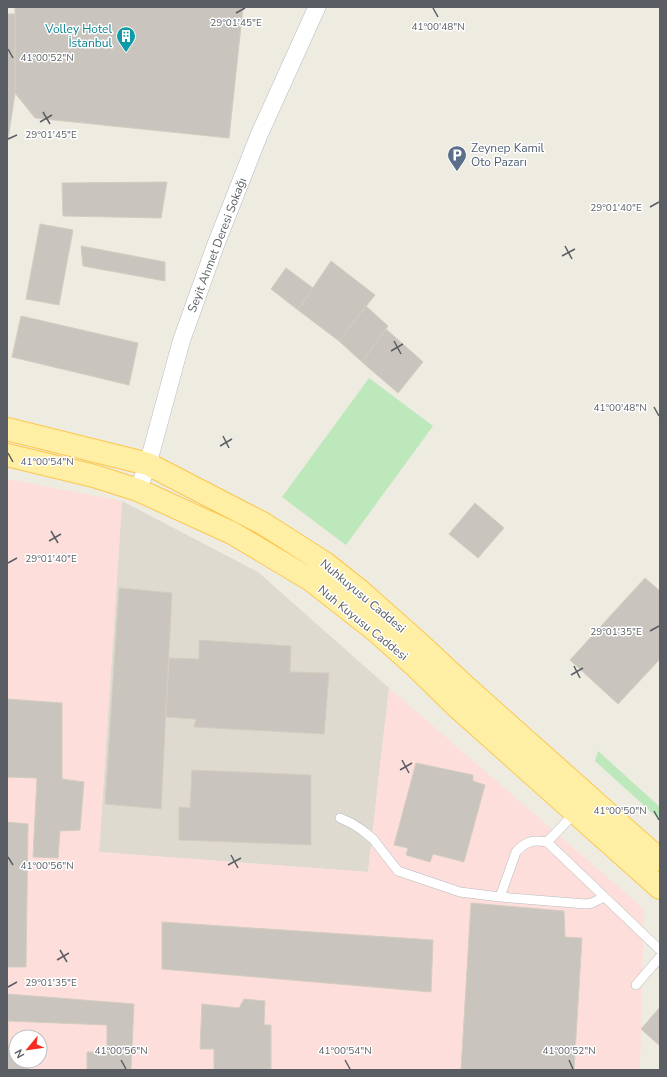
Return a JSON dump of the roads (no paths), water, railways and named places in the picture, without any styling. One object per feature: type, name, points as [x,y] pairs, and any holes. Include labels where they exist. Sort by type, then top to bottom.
[{"type":"main road","name":"Nuhkuyusu Caddesi","points":[[7,429],[148,464],[264,524],[325,563],[383,611],[660,860]]},
{"type":"main road","name":"Nuh Kuyusu Caddesi","points":[[7,455],[94,476],[138,490],[232,533],[311,580],[376,631],[413,664],[456,706],[660,888]]},
{"type":"street","name":"Seyit Ahmet Deresi Sokağı","points":[[138,490],[148,464],[181,342],[216,244],[259,135],[317,7]]},
{"type":"lane","points":[[547,842],[575,813]]},
{"type":"lane","points":[[340,818],[352,823],[373,839],[398,872],[460,892],[586,904],[592,903],[604,897]]},
{"type":"lane","points":[[500,897],[516,852],[520,847],[532,841],[540,840],[547,842],[660,950]]},
{"type":"lane","points":[[636,985],[660,957]]},
{"type":"place","name":"Volley Hotel İstanbul","points":[[126,53]]},
{"type":"place","name":"Zeynep Kamil Oto Pazarı","points":[[457,172]]}]
